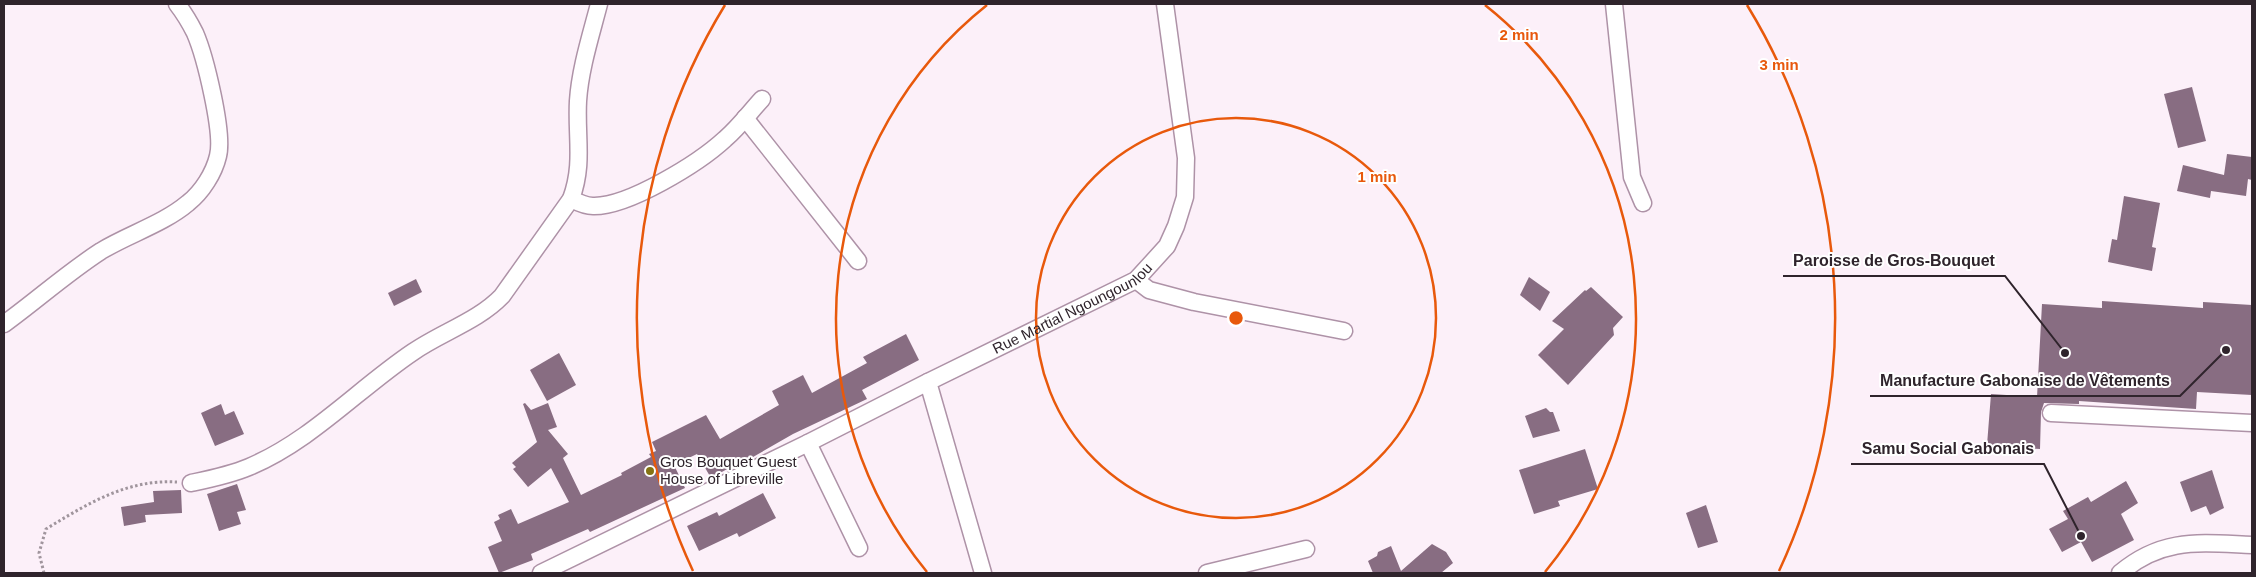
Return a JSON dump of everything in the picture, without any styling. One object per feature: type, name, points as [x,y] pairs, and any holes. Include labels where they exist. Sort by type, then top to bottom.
[{"type":"street","points":[[4,324],[85,262],[118,241],[188,204],[198,194],[210,176],[219,154],[220,132],[202,51],[194,32],[177,4]]},
{"type":"street","points":[[191,483],[225,476],[279,451],[333,414],[414,350],[490,309],[502,296],[571,199],[579,170],[578,100],[599,4]]},
{"type":"street","name":"Rue Martial Ngoungounlou","points":[[540,573],[808,443],[1136,280],[1167,246],[1176,226],[1184,197],[1186,158],[1165,4]]},
{"type":"street","points":[[1614,4],[1632,177],[1643,203]]},
{"type":"street","points":[[571,199],[592,206],[618,203],[677,173],[706,155],[746,118],[762,99]]},
{"type":"street","points":[[746,118],[858,261]]},
{"type":"street","points":[[1136,280],[1149,290],[1194,302],[1344,331]]},
{"type":"street","points":[[928,382],[983,573]]},
{"type":"street","points":[[2051,413],[2252,423]]},
{"type":"street","points":[[808,443],[859,548]]},
{"type":"street","points":[[2120,573],[2136,560],[2163,547],[2198,542],[2252,545]]},
{"type":"street","points":[[1207,573],[1306,549]]},
{"type":"path","points":[[44,573],[39,553],[46,529],[79,509],[117,490],[147,484],[191,483]]},
{"type":"building","points":[[2192,87],[2206,141],[2178,148],[2164,94]]},
{"type":"building","points":[[2227,154],[2252,157],[2252,180],[2248,179],[2246,196],[2211,191],[2210,198],[2177,191],[2183,165],[2224,175]]},
{"type":"building","points":[[2124,196],[2160,203],[2152,247],[2156,248],[2152,271],[2108,262],[2112,239],[2117,240]]},
{"type":"building","points":[[1529,277],[1550,292],[1540,311],[1520,295]]},
{"type":"building","points":[[416,279],[422,292],[394,306],[388,293]]},
{"type":"building","points":[[1591,287],[1623,317],[1613,328],[1614,335],[1568,385],[1538,355],[1564,329],[1552,321],[1585,290]]},
{"type":"building","points":[[2102,301],[2203,308],[2203,302],[2252,305],[2252,395],[2197,392],[2196,409],[2079,401],[2079,404],[2044,403],[2041,412],[2040,449],[1987,445],[1991,394],[2037,397],[2042,304],[2102,308]]},
{"type":"building","points":[[906,334],[919,360],[862,390],[867,399],[793,434],[739,465],[738,463],[711,478],[697,454],[674,465],[685,488],[590,532],[588,529],[531,554],[533,560],[499,573],[488,547],[502,541],[494,522],[500,519],[498,515],[511,509],[518,524],[569,502],[551,468],[528,487],[513,469],[516,467],[512,463],[537,442],[523,404],[525,403],[531,410],[548,403],[557,427],[548,430],[568,454],[563,458],[581,495],[622,475],[621,473],[651,457],[649,454],[656,451],[652,442],[706,415],[720,439],[779,405],[772,391],[803,375],[812,393],[867,363],[863,357]]},
{"type":"building","points":[[559,353],[576,385],[547,401],[530,370]]},
{"type":"building","points":[[221,404],[225,415],[234,411],[244,434],[215,446],[201,413]]},
{"type":"building","points":[[1546,408],[1553,412],[1560,431],[1533,438],[1525,416]]},
{"type":"building","points":[[1585,449],[1598,489],[1558,501],[1560,506],[1534,514],[1519,470]]},
{"type":"building","points":[[2212,470],[2224,508],[2210,515],[2206,506],[2191,512],[2180,482]]},
{"type":"building","points":[[2126,481],[2138,503],[2121,514],[2134,540],[2092,562],[2081,542],[2062,552],[2049,529],[2068,519],[2063,511],[2088,497],[2091,502]]},
{"type":"building","points":[[237,484],[246,510],[237,512],[241,524],[219,531],[207,494]]},
{"type":"building","points":[[181,490],[182,513],[145,515],[146,522],[124,526],[121,507],[154,502],[153,491]]},
{"type":"building","points":[[763,493],[776,518],[739,537],[737,533],[699,551],[687,526],[717,512],[719,516]]},
{"type":"building","points":[[1706,505],[1718,542],[1698,548],[1686,513]]},
{"type":"building","points":[[1432,544],[1446,552],[1453,563],[1441,573],[1373,573],[1368,561],[1377,556],[1378,552],[1391,546],[1401,571]]},
{"type":"place","name":"Manufacture Gabonaise de Vêtements","points":[[2226,350]]},
{"type":"place","name":"Paroisse de Gros-Bouquet","points":[[2065,353]]},
{"type":"place","name":"Gros Bouquet Guest House of Libreville","points":[[650,471]]},
{"type":"place","name":"Samu Social Gabonais","points":[[2081,536]]}]
